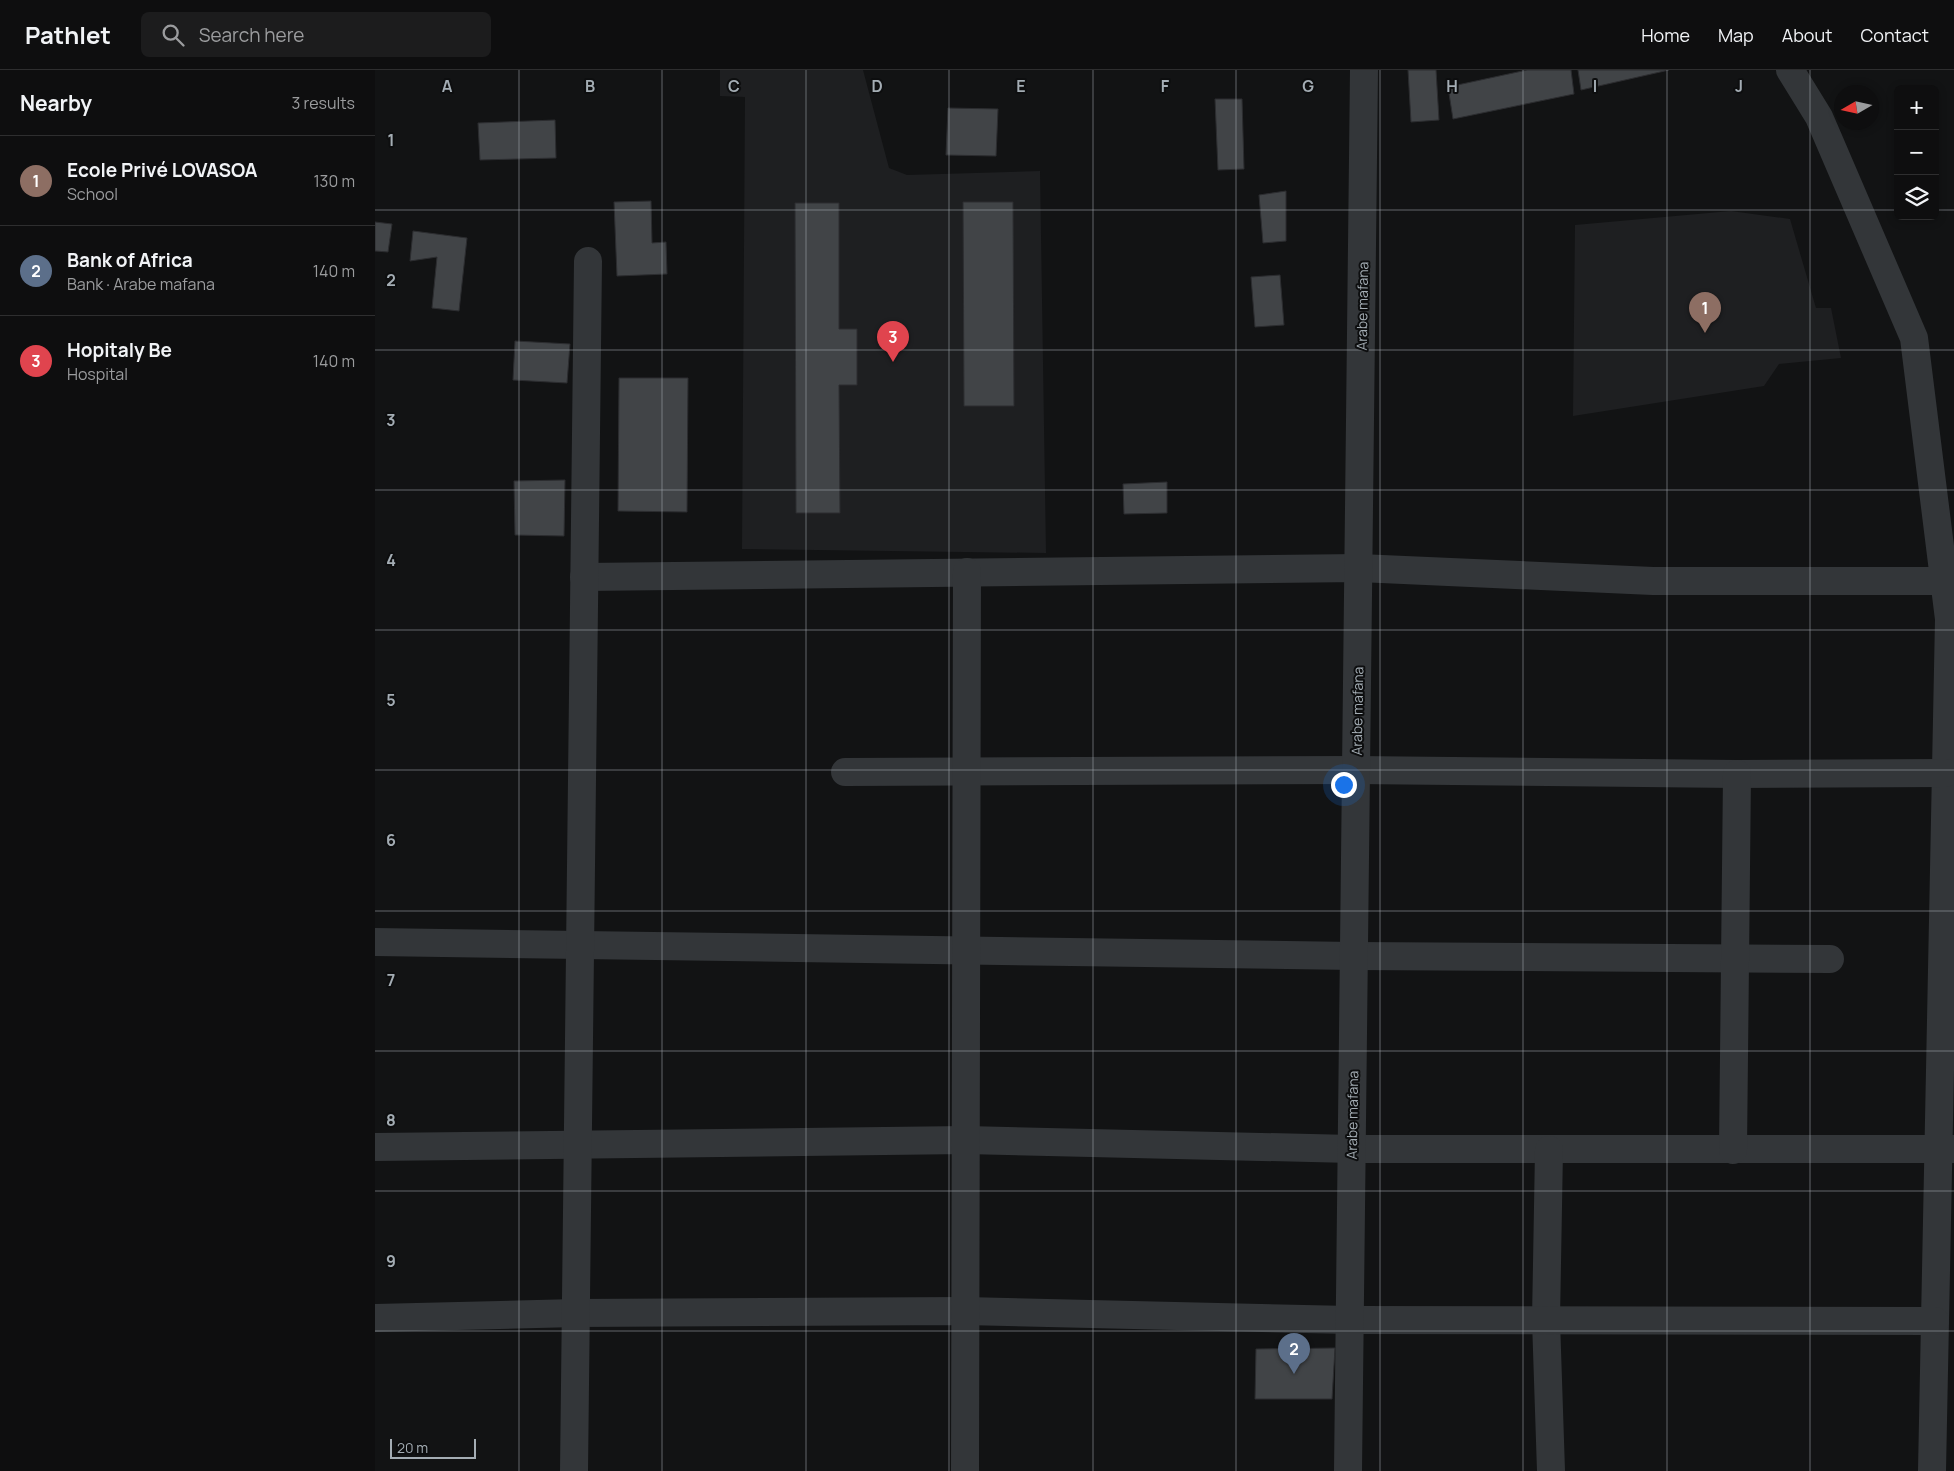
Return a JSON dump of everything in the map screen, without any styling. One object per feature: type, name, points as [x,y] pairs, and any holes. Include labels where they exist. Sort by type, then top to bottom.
[{"type":"street","name":"Arabe mafana","points":[[1348,1471],[1364,70]]},
{"type":"street","points":[[1790,70],[1819,118],[1914,338],[1949,581],[1946,774],[1946,1148],[1935,1321],[1933,1471]]},
{"type":"street","points":[[574,1471],[588,261]]},
{"type":"street","points":[[584,577],[1359,568],[1653,581],[1949,581]]},
{"type":"street","points":[[965,1471],[967,572]]},
{"type":"street","points":[[845,772],[1357,770],[1946,774]]},
{"type":"street","points":[[1733,1150],[1737,774]]},
{"type":"street","points":[[375,942],[1354,956],[1830,959]]},
{"type":"street","points":[[375,1147],[966,1140],[1352,1149],[1733,1150],[1946,1148]]},
{"type":"street","points":[[1549,1150],[1546,1320],[1551,1471]]},
{"type":"street","points":[[375,1318],[576,1313],[965,1312],[1350,1320],[1935,1321]]},
{"type":"shaded area","points":[[720,70],[863,70],[889,168],[907,175],[1040,171],[1046,553],[742,549],[745,97],[720,96]]},
{"type":"shaded area","points":[[1731,211],[1790,219],[1816,308],[1831,308],[1841,358],[1779,364],[1764,386],[1573,416],[1575,225]]},
{"type":"building","points":[[1408,70],[1436,70],[1439,120],[1411,122]]},
{"type":"building","points":[[1527,70],[1571,70],[1574,94],[1453,119],[1448,87]]},
{"type":"building","points":[[1578,70],[1669,70],[1581,90]]},
{"type":"building","points":[[1215,99],[1242,99],[1244,169],[1218,170]]},
{"type":"building","points":[[948,108],[998,109],[996,156],[946,155]]},
{"type":"building","points":[[555,120],[556,158],[480,160],[478,123]]},
{"type":"building","points":[[1286,191],[1286,241],[1263,243],[1259,195]]},
{"type":"building","points":[[651,201],[652,243],[666,242],[667,274],[617,276],[614,202]]},
{"type":"building","points":[[963,202],[1013,202],[1014,406],[964,406]]},
{"type":"building","points":[[795,203],[839,203],[839,329],[857,329],[857,385],[839,385],[840,513],[796,513]]},
{"type":"building","points":[[375,222],[392,224],[388,252],[375,251]]},
{"type":"building","points":[[413,231],[467,238],[459,311],[432,308],[437,257],[410,261]]},
{"type":"building","points":[[1280,275],[1284,325],[1255,327],[1251,277]]},
{"type":"building","points":[[515,341],[570,344],[567,383],[513,380]]},
{"type":"building","points":[[619,378],[688,378],[687,512],[618,511]]},
{"type":"building","points":[[565,480],[564,536],[515,535],[514,481]]},
{"type":"building","points":[[1167,482],[1167,513],[1124,514],[1123,484]]},
{"type":"building","points":[[1335,1348],[1332,1399],[1255,1399],[1256,1349]]},
{"type":"place","name":"Ecole Privé LOVASOA","points":[[1705,333]]},
{"type":"place","name":"Hopitaly Be","points":[[893,362]]},
{"type":"place","name":"Bank of Africa","points":[[1294,1374]]}]
